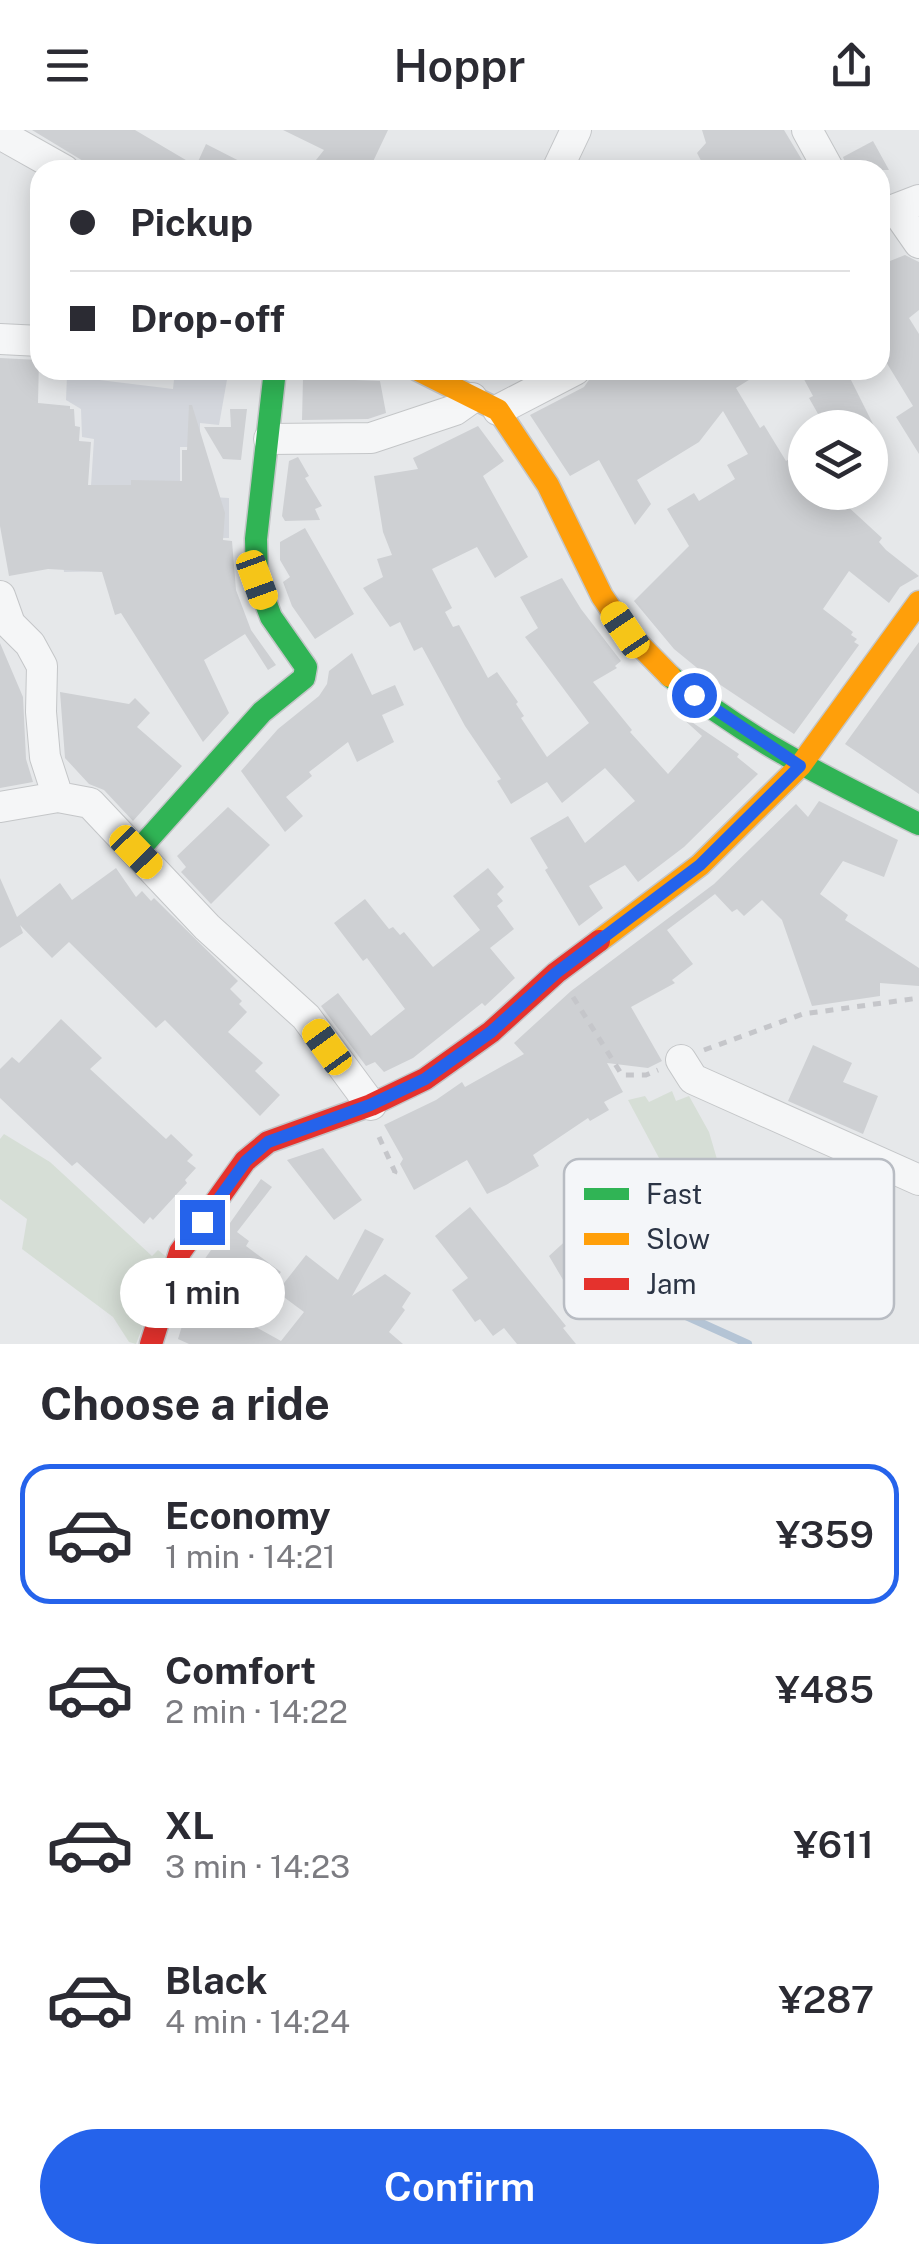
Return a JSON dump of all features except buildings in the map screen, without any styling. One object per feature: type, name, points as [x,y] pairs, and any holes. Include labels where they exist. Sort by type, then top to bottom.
[{"type":"street","points":[[562,160],[576,130]]},
{"type":"street","points":[[806,130],[823,160]]},
{"type":"street","points":[[0,134],[46,160]]},
{"type":"street","points":[[898,209],[919,243]]},
{"type":"street","points":[[0,339],[30,341]]},
{"type":"street","points":[[136,852],[262,712],[304,678],[306,667],[271,617],[257,580],[256,539],[274,380]]},
{"type":"street","points":[[446,380],[485,404],[548,486],[602,596],[625,630],[658,666],[800,766],[919,824]]},
{"type":"street","points":[[269,439],[371,438],[454,410],[485,404],[549,380]]},
{"type":"street","points":[[0,596],[10,624],[30,644],[42,666],[45,757],[58,797]]},
{"type":"street","points":[[151,1344],[180,1252],[246,1161],[268,1142],[368,1106],[425,1079],[491,1032],[556,973],[700,865],[800,766],[919,602]]},
{"type":"street","points":[[0,807],[58,797],[90,803],[207,927],[306,1018],[368,1106]]},
{"type":"street","points":[[682,1060],[693,1078],[872,1159]]},
{"type":"street","points":[[894,1169],[919,1180]]},
{"type":"path","points":[[556,973],[622,1074],[646,1076],[803,1014],[919,998]]},
{"type":"path","points":[[368,1106],[395,1172],[392,1180]]},
{"type":"shaded area","points":[[67,380],[173,389],[174,380],[227,380],[219,425],[200,423],[200,447],[180,447],[180,495],[229,498],[229,538],[123,537],[120,571],[64,572],[57,500],[90,501],[94,439],[82,437],[81,409],[66,400]]},
{"type":"shaded area","points":[[672,1091],[676,1101],[689,1096],[709,1132],[717,1159],[660,1159],[628,1100],[645,1096],[649,1102]]},
{"type":"shaded area","points":[[4,1134],[50,1162],[152,1256],[158,1250],[169,1259],[136,1344],[129,1342],[113,1317],[22,1249],[27,1219],[0,1199],[0,1139]]},
{"type":"waterway","points":[[693,1319],[748,1344]]},
{"type":"traffic: fast","points":[[136,853],[262,712],[304,678],[306,667],[271,617],[257,579],[256,539],[274,380]]},
{"type":"traffic: fast","points":[[670,676],[759,739],[919,824]]},
{"type":"traffic: slow","points":[[438,380],[498,410],[548,485],[602,596],[625,630],[670,676]]},
{"type":"traffic: slow","points":[[599,941],[700,865],[800,766],[919,602]]},
{"type":"traffic: jam","points":[[151,1344],[180,1252],[245,1161],[268,1142],[371,1105],[425,1079],[491,1032],[556,973],[599,941]]},
{"type":"route","points":[[202,1222],[246,1161],[268,1142],[370,1105],[425,1079],[491,1032],[556,973],[700,865],[800,766],[694,695]]}]
